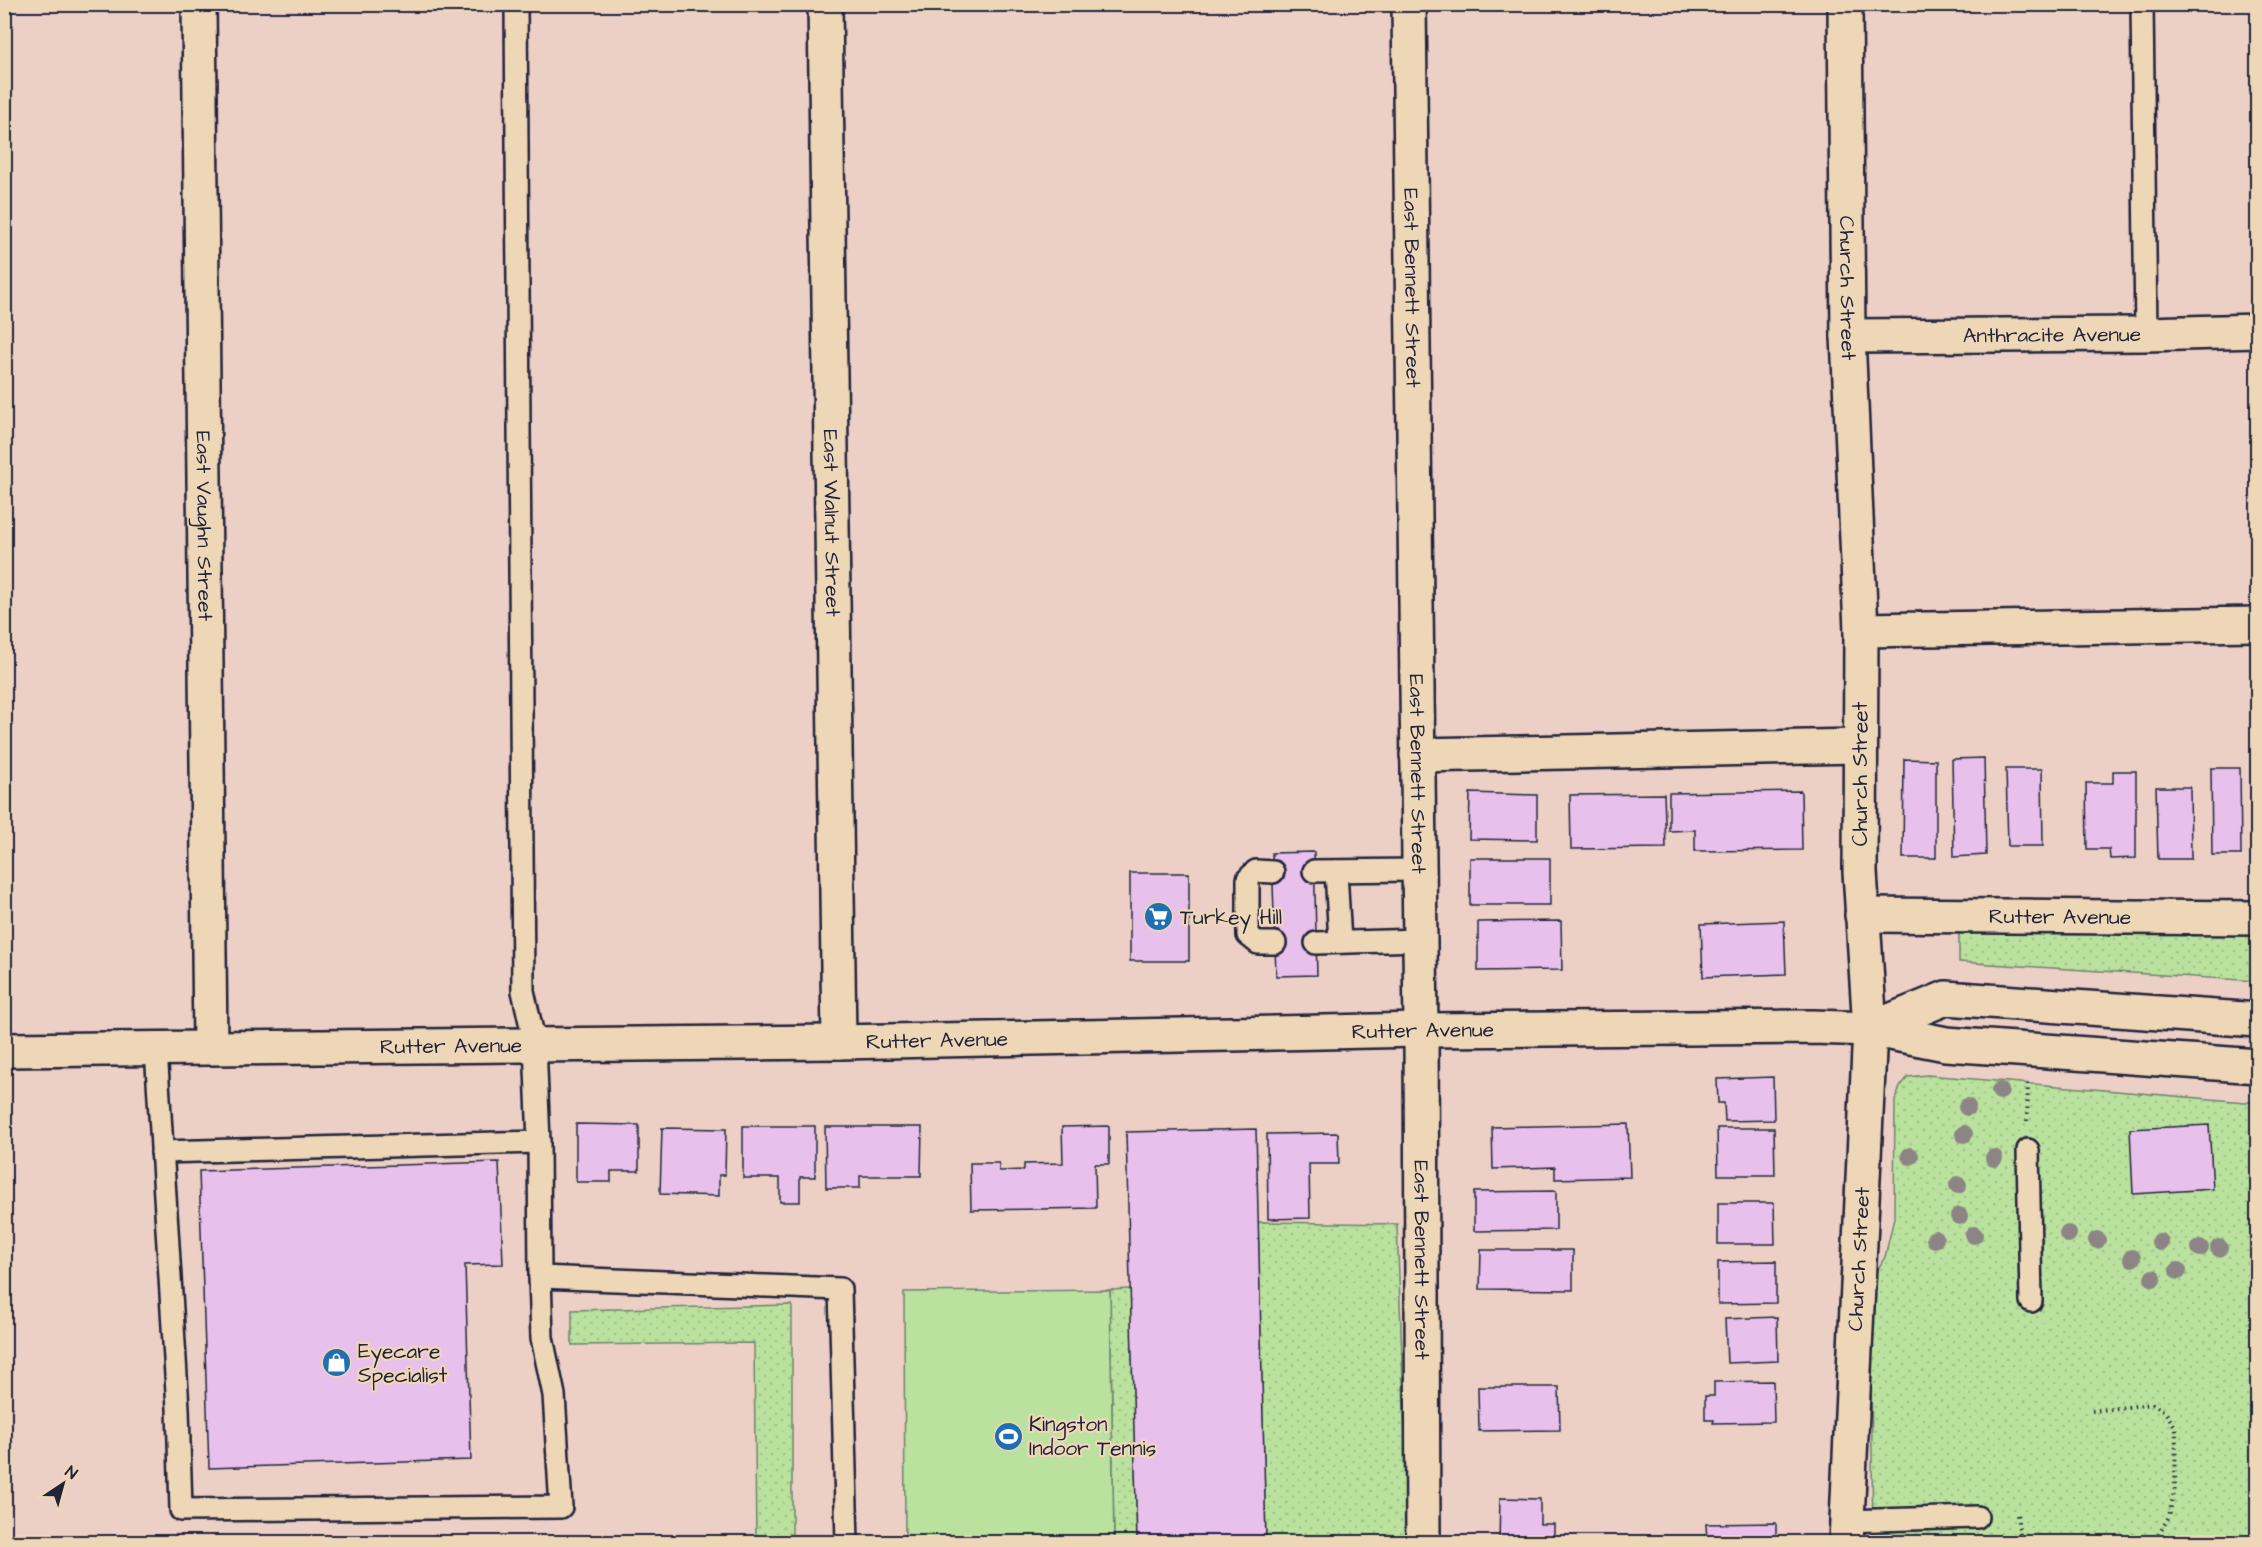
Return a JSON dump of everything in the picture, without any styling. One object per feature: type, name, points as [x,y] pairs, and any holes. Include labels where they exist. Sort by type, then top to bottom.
[{"type":"street","name":"East Vaughn Street","points":[[199,4],[210,1047]]},
{"type":"street","name":"East Walnut Street","points":[[825,4],[839,1042]]},
{"type":"street","name":"East Bennett Street","points":[[1409,4],[1421,1030],[1423,1542]]},
{"type":"street","name":"Church Street","points":[[1845,4],[1848,336],[1861,630],[1859,746],[1862,915],[1870,1029],[1845,1532]]},
{"type":"street","name":"Anthracite Avenue","points":[[1848,336],[2258,331]]},
{"type":"street","points":[[1861,630],[2258,624]]},
{"type":"street","points":[[1417,755],[1859,746]]},
{"type":"street","name":"Rutter Avenue","points":[[1862,915],[2258,918]]},
{"type":"street","name":"Rutter Avenue","points":[[1870,1029],[1946,998],[2258,1020]]},
{"type":"street","name":"Rutter Avenue","points":[[4,1050],[839,1042],[1421,1030],[1801,1028],[1870,1029],[1946,1044],[2258,1066]]},
{"type":"lane","points":[[156,1048],[178,1408],[181,1510],[561,1507],[554,1395],[542,1338],[535,1044],[522,991],[516,4]]},
{"type":"lane","points":[[2142,4],[2146,334]]},
{"type":"lane","points":[[1314,871],[1419,870]]},
{"type":"lane","points":[[1273,872],[1256,871],[1248,879],[1248,935],[1258,943],[1275,943]]},
{"type":"lane","points":[[1336,871],[1340,942]]},
{"type":"lane","points":[[1316,943],[1420,940]]},
{"type":"lane","points":[[162,1152],[539,1142]]},
{"type":"lane","points":[[2028,1150],[2031,1301]]},
{"type":"lane","points":[[540,1277],[840,1289],[847,1542]]},
{"type":"lane","points":[[1845,1532],[1977,1517]]},
{"type":"path","points":[[2027,1112],[2028,1081]]},
{"type":"path","points":[[2092,1410],[2153,1404],[2165,1412],[2176,1428],[2175,1488],[2169,1516],[2155,1542]]},
{"type":"path","points":[[2017,1515],[2021,1542]]},
{"type":"green space","points":[[2257,930],[2257,981],[1959,962],[1959,933]]},
{"type":"green space","points":[[1927,1075],[2257,1103],[2257,1542],[1873,1542],[1870,1282],[1885,1257],[1894,1218],[1895,1101],[1900,1087],[1908,1077]]},
{"type":"green space","points":[[1258,1222],[1397,1224],[1409,1542],[1266,1542]]},
{"type":"green space","points":[[1131,1289],[1137,1542],[1114,1542],[1110,1290]]},
{"type":"green space","name":"Kingston Indoor Tennis","points":[[1110,1290],[1114,1542],[905,1542],[904,1292]]},
{"type":"green space","points":[[792,1305],[792,1542],[756,1542],[754,1343],[572,1345],[572,1310]]},
{"type":"building","points":[[1984,758],[1986,855],[1954,857],[1952,759]]},
{"type":"building","points":[[1904,759],[1936,760],[1936,858],[1903,858]]},
{"type":"building","points":[[2211,768],[2240,768],[2241,855],[2212,855]]},
{"type":"building","points":[[2006,769],[2042,769],[2043,846],[2008,846]]},
{"type":"building","points":[[2113,771],[2136,771],[2136,858],[2110,859],[2109,849],[2087,849],[2086,783],[2113,783]]},
{"type":"building","points":[[2156,787],[2190,787],[2191,859],[2158,859]]},
{"type":"building","points":[[1801,791],[1802,850],[1695,851],[1695,830],[1669,831],[1669,793]]},
{"type":"building","points":[[1470,793],[1537,795],[1537,840],[1469,839]]},
{"type":"building","points":[[1664,794],[1666,848],[1571,849],[1570,795]]},
{"type":"building","name":"Turkey Hill","points":[[1314,852],[1317,975],[1276,976],[1272,853]]},
{"type":"building","points":[[1470,858],[1550,858],[1550,905],[1470,905]]},
{"type":"building","name":"Turkey Hill","points":[[1130,873],[1189,873],[1189,961],[1130,961]]},
{"type":"building","points":[[1561,921],[1562,970],[1478,971],[1478,922]]},
{"type":"building","points":[[1784,921],[1786,974],[1703,977],[1701,924]]},
{"type":"building","points":[[1773,1077],[1774,1120],[1725,1121],[1724,1103],[1718,1103],[1717,1079]]},
{"type":"building","points":[[576,1124],[639,1125],[639,1171],[611,1171],[611,1182],[576,1182]]},
{"type":"building","points":[[1628,1124],[1630,1177],[1555,1179],[1555,1167],[1493,1169],[1492,1127]]},
{"type":"building","points":[[2209,1125],[2213,1189],[2133,1194],[2130,1129]]},
{"type":"building","points":[[743,1126],[815,1126],[815,1177],[800,1177],[800,1202],[780,1202],[780,1178],[743,1178]]},
{"type":"building","points":[[1109,1126],[1109,1164],[1095,1164],[1096,1208],[971,1210],[970,1163],[999,1163],[999,1171],[1024,1170],[1024,1164],[1063,1163],[1062,1127]]},
{"type":"building","points":[[825,1127],[922,1127],[921,1176],[860,1176],[860,1188],[826,1188]]},
{"type":"building","points":[[662,1128],[726,1129],[725,1175],[719,1175],[719,1196],[660,1194]]},
{"type":"building","points":[[1717,1128],[1774,1128],[1775,1175],[1718,1175]]},
{"type":"building","points":[[1256,1129],[1266,1542],[1137,1542],[1126,1132]]},
{"type":"building","points":[[1338,1133],[1339,1164],[1309,1164],[1310,1218],[1268,1219],[1267,1134]]},
{"type":"building","name":"Eyecare Specialist","points":[[499,1162],[503,1264],[465,1265],[471,1460],[209,1468],[199,1171]]},
{"type":"building","points":[[1556,1191],[1556,1230],[1474,1231],[1474,1192]]},
{"type":"building","points":[[1718,1203],[1774,1203],[1775,1244],[1718,1244]]},
{"type":"building","points":[[1481,1250],[1573,1250],[1573,1290],[1480,1289]]},
{"type":"building","points":[[1776,1261],[1776,1303],[1718,1304],[1718,1262]]},
{"type":"building","points":[[1777,1317],[1778,1361],[1727,1363],[1725,1319]]},
{"type":"building","points":[[1773,1381],[1774,1422],[1713,1423],[1714,1420],[1705,1420],[1705,1396],[1714,1396],[1714,1382]]},
{"type":"building","points":[[1478,1387],[1559,1387],[1560,1430],[1479,1431]]},
{"type":"building","points":[[1500,1498],[1540,1499],[1540,1524],[1554,1524],[1554,1542],[1499,1542]]},
{"type":"building","points":[[1776,1523],[1776,1542],[1698,1542],[1707,1541],[1706,1524]]},
{"type":"place","name":"Turkey Hill","points":[[1159,917]]},
{"type":"place","name":"Eyecare Specialist","points":[[337,1363]]},
{"type":"place","name":"Kingston Indoor Tennis","points":[[1008,1436]]}]
